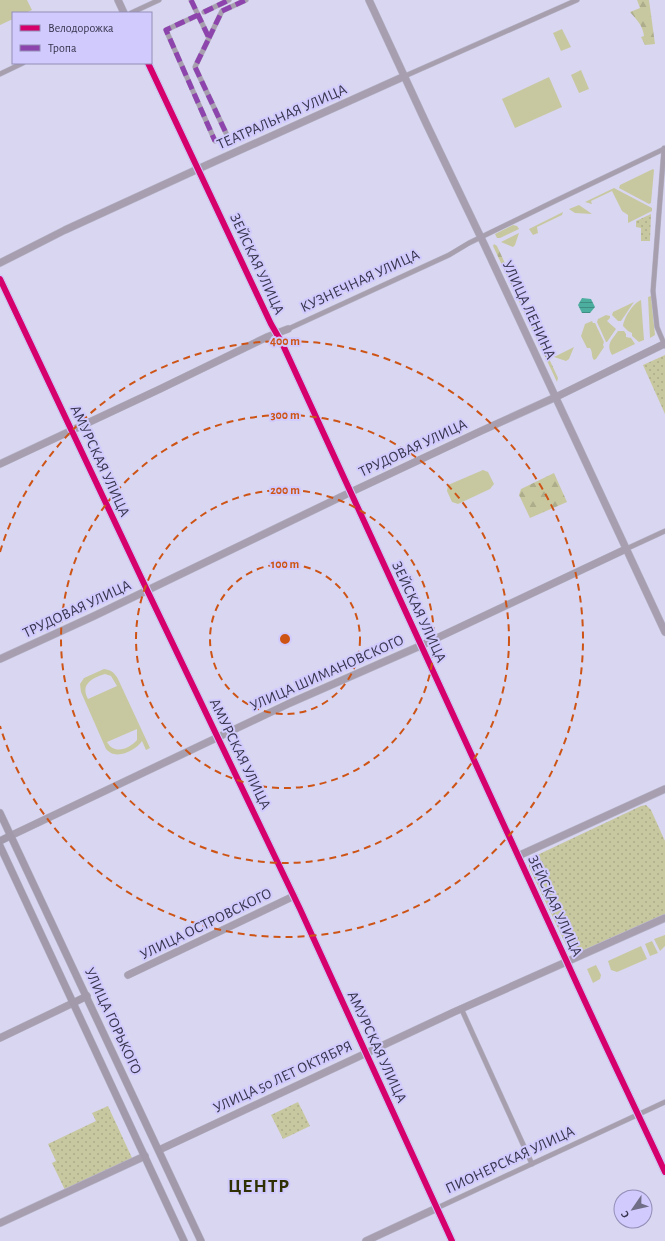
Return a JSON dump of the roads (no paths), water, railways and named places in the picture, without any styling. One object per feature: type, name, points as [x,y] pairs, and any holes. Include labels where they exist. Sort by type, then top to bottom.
[{"type":"main road","name":"УЛИЦА ГОРЬКОГО","points":[[0,813],[201,1241]]},
{"type":"main road","name":"УЛИЦА ШИМАНОВСКОГО","points":[[0,841],[10,836]]},
{"type":"main road","name":"УЛИЦА ГОРЬКОГО","points":[[0,846],[184,1241]]},
{"type":"main road","points":[[73,1003],[87,996]]},
{"type":"main road","name":"УЛИЦА 50 ЛЕТ ОКТЯБРЯ","points":[[145,1156],[159,1150]]},
{"type":"street","points":[[118,0],[124,12]]},
{"type":"street","points":[[132,12],[159,0]]},
{"type":"street","points":[[191,0],[209,38]]},
{"type":"street","points":[[204,12],[229,0]]},
{"type":"street","points":[[226,133],[195,67],[222,11],[246,0]]},
{"type":"street","name":"УЛИЦА ЛЕНИНА","points":[[369,0],[665,632]]},
{"type":"street","name":"ТЕАТРАЛЬНАЯ УЛИЦА","points":[[0,263],[65,230],[198,169],[577,0]]},
{"type":"street","points":[[198,15],[166,30],[215,141]]},
{"type":"street","points":[[0,74],[21,64]]},
{"type":"street","name":"ЗЕЙСКАЯ УЛИЦА","points":[[148,64],[270,324],[278,334],[420,646],[665,1172]]},
{"type":"street","points":[[664,148],[653,291],[657,327],[665,345]]},
{"type":"street","name":"КУЗНЕЧНАЯ УЛИЦА","points":[[0,464],[268,337],[278,334],[449,255],[562,197],[664,148]]},
{"type":"street","name":"АМУРСКАЯ УЛИЦА","points":[[0,279],[294,896],[452,1241]]},
{"type":"street","name":"ТРУДОВАЯ УЛИЦА","points":[[0,659],[481,430],[556,397],[665,345]]},
{"type":"street","name":"УЛИЦА ШИМАНОВСКОГО","points":[[10,836],[290,703],[420,646],[665,531]]},
{"type":"street","points":[[518,856],[665,789]]},
{"type":"street","name":"УЛИЦА ОСТРОВСКОГО","points":[[128,975],[294,896]]},
{"type":"street","name":"УЛИЦА 50 ЛЕТ ОКТЯБРЯ","points":[[159,1150],[461,1008],[665,918]]},
{"type":"street","points":[[0,1038],[73,1003]]},
{"type":"street","points":[[461,1008],[532,1164]]},
{"type":"street","name":"ПИОНЕРСКАЯ УЛИЦА","points":[[366,1241],[665,1102]]},
{"type":"street","name":"УЛИЦА 50 ЛЕТ ОКТЯБРЯ","points":[[0,1223],[145,1156]]},
{"type":"district","name":"ЦЕНТР","points":[[259,1186]]}]
